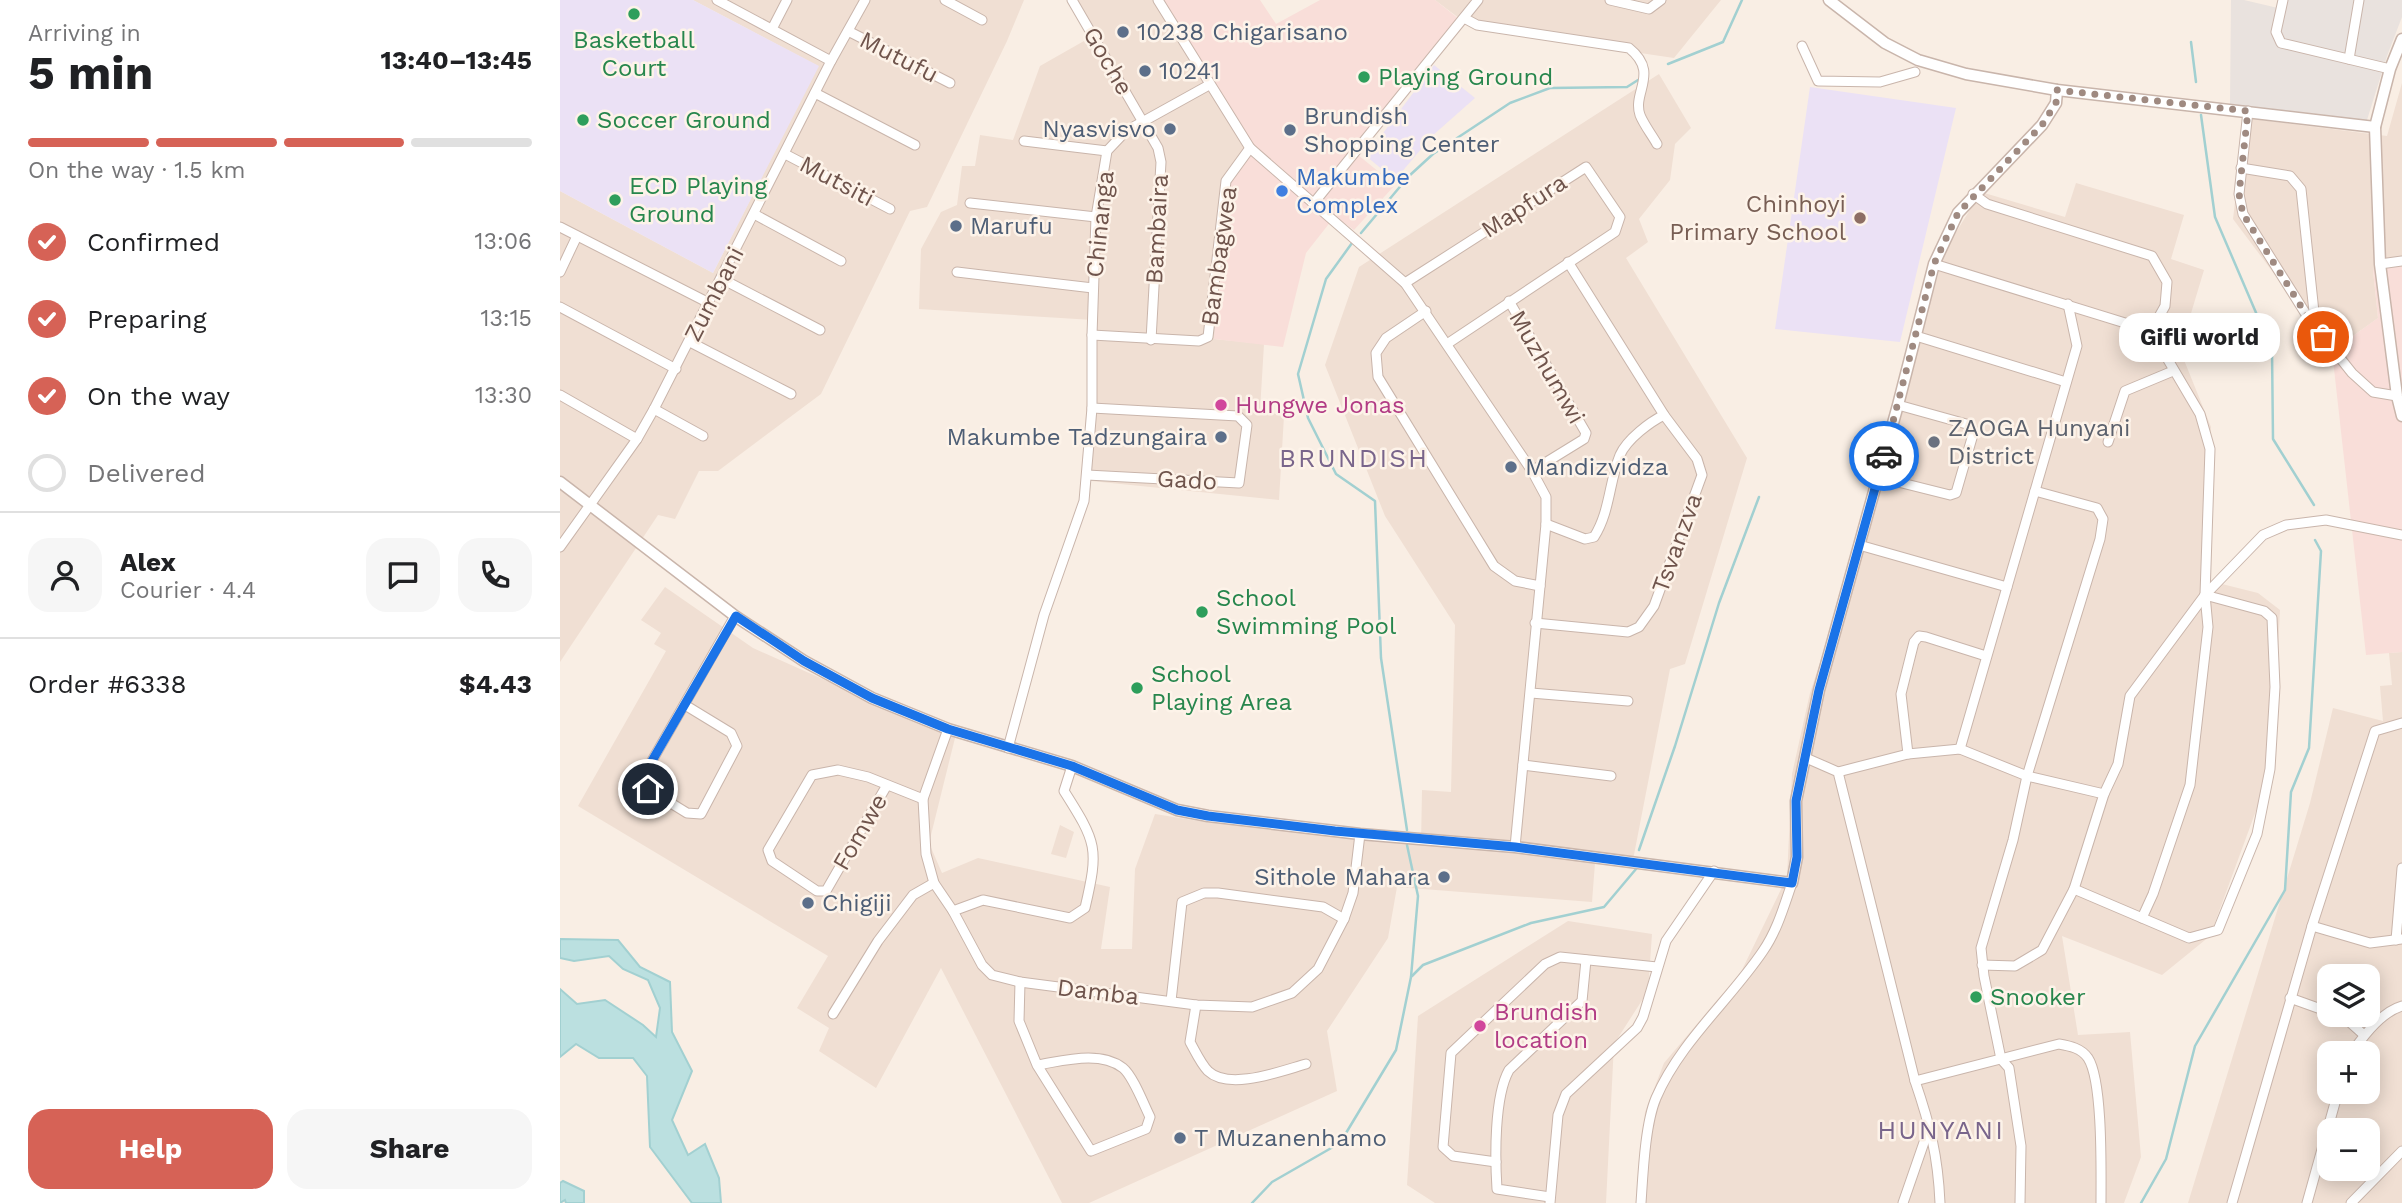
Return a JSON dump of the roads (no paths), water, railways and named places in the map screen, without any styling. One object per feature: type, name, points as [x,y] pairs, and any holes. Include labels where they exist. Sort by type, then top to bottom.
[{"type":"street","points":[[717,0],[831,61]]},
{"type":"street","points":[[772,29],[787,0]]},
{"type":"street","name":"Zumbani","points":[[560,547],[637,439],[677,369],[831,61],[865,0]]},
{"type":"street","points":[[945,0],[982,20]]},
{"type":"street","name":"Goche","points":[[1072,0],[1143,123]]},
{"type":"street","points":[[1158,0],[1250,148],[1405,283],[1532,471],[1546,498],[1531,693],[1515,847]]},
{"type":"street","points":[[1313,204],[1478,0]]},
{"type":"street","points":[[1611,0],[1649,9],[1661,0]]},
{"type":"street","points":[[1829,0],[1885,43],[1919,60],[1966,74],[2057,90],[2375,127]]},
{"type":"street","points":[[2283,0],[2276,32],[2281,43],[2390,69]]},
{"type":"street","points":[[2349,59],[2359,0]]},
{"type":"street","points":[[1464,18],[1477,25],[1629,48],[1639,56],[1644,73],[1639,113],[1657,144]]},
{"type":"street","name":"Mutufu","points":[[848,31],[950,83]]},
{"type":"street","points":[[2402,39],[2390,69],[2375,127],[2381,264],[2397,396],[2402,416]]},
{"type":"street","points":[[1802,46],[1818,81],[1880,82],[1915,72]]},
{"type":"street","name":"Chinanga","points":[[1008,748],[1044,615],[1084,501],[1092,408],[1096,217],[1107,151],[1126,131],[1209,85]]},
{"type":"street","points":[[1641,1203],[1646,1149],[1656,1099],[1679,1058],[1764,950],[1779,922],[1792,883],[1797,857],[1796,801],[1819,690],[1934,264],[1958,213],[1973,194],[2042,125],[2056,103],[2057,90]]},
{"type":"street","points":[[815,93],[915,145]]},
{"type":"street","points":[[2248,111],[2239,194],[2243,214],[2309,319],[2352,373],[2373,392],[2397,396]]},
{"type":"street","name":"Bambaira","points":[[1143,123],[1158,148],[1161,162],[1151,340]]},
{"type":"street","points":[[1024,141],[1107,151]]},
{"type":"street","name":"Bambagwea","points":[[1092,335],[1199,341],[1208,337],[1226,181],[1250,148]]},
{"type":"street","name":"Mutsiti","points":[[785,154],[890,209]]},
{"type":"street","name":"Mapfura","points":[[1405,283],[1586,167],[1620,217],[1615,232],[1447,344]]},
{"type":"street","points":[[2241,167],[2290,176],[2301,189],[2314,312],[2309,319]]},
{"type":"street","points":[[1973,194],[1987,204],[2152,257],[2167,282],[2165,306],[2151,331]]},
{"type":"street","points":[[970,203],[1096,217]]},
{"type":"street","points":[[754,215],[841,261]]},
{"type":"street","points":[[560,227],[709,303]]},
{"type":"street","points":[[560,272],[577,236]]},
{"type":"street","points":[[2381,264],[2402,261]]},
{"type":"street","name":"Tsvanzva","points":[[1535,623],[1628,632],[1639,627],[1654,606],[1702,475],[1697,459],[1664,415],[1568,262]]},
{"type":"street","points":[[1934,264],[2151,331],[2200,414],[2210,449],[2205,595],[2208,627],[2190,785],[2153,894],[2142,918]]},
{"type":"street","points":[[957,272],[1093,288]]},
{"type":"street","points":[[722,279],[820,330]]},
{"type":"street","name":"Muzhumwi","points":[[1509,301],[1586,433],[1584,439],[1532,471]]},
{"type":"street","points":[[1960,749],[2077,346],[2068,304]]},
{"type":"street","points":[[560,307],[677,369]]},
{"type":"street","points":[[1426,311],[1386,338],[1376,353],[1378,377],[1494,566],[1515,581],[1540,586]]},
{"type":"street","points":[[1916,336],[2066,382]]},
{"type":"street","points":[[690,342],[791,394]]},
{"type":"street","points":[[2108,442],[2125,391],[2173,371]]},
{"type":"street","points":[[560,395],[637,439]]},
{"type":"street","points":[[1878,477],[1950,495],[1956,493],[1970,444],[1973,431],[1970,425],[1898,405]]},
{"type":"street","name":"Gado","points":[[1087,475],[1239,483],[1247,425],[1238,416],[1092,408]]},
{"type":"street","points":[[654,409],[704,436]]},
{"type":"street","points":[[1546,524],[1585,539],[1594,537],[1603,523],[1621,452],[1648,424],[1664,415]]},
{"type":"street","points":[[560,482],[736,616],[804,661],[872,698],[948,729],[1072,766],[1177,810],[1360,834],[1515,847],[1792,883]]},
{"type":"street","points":[[2020,1203],[2021,1146],[2009,1068],[2001,1059],[1981,948],[2013,841],[2027,776],[2100,539],[2103,519],[2097,508],[2035,491]]},
{"type":"street","points":[[1982,965],[2014,966],[2042,950],[2074,889],[2104,794],[2118,764],[2130,696],[2205,595],[2263,536],[2286,525],[2326,520],[2402,535]]},
{"type":"street","points":[[1859,545],[2007,587]]},
{"type":"street","points":[[2074,889],[2189,938],[2218,930],[2257,834],[2270,769],[2276,687],[2272,618],[2264,611],[2205,595]]},
{"type":"street","points":[[685,705],[732,733],[737,746],[701,814],[687,813],[648,789],[645,785],[645,773],[736,616]]},
{"type":"street","points":[[1908,754],[1901,694],[1914,642],[1919,636],[1926,637],[1986,656]]},
{"type":"street","points":[[1531,693],[1628,701]]},
{"type":"street","points":[[2232,1203],[2290,998],[2375,731],[2402,723]]},
{"type":"street","name":"Damba","points":[[948,729],[923,799],[926,853],[934,884],[953,911],[982,965],[992,975],[1020,982],[1196,1005],[1252,1007],[1293,993],[1318,970],[1344,919],[1353,893],[1360,834]]},
{"type":"street","points":[[1806,758],[1838,772],[1908,754],[1960,749],[2027,776],[2104,794]]},
{"type":"street","points":[[1523,765],[1611,776]]},
{"type":"street","points":[[953,911],[984,900],[1070,918],[1085,908],[1094,868],[1093,844],[1088,828],[1064,792],[1072,766]]},
{"type":"street","name":"Fomwe","points":[[887,785],[826,891],[817,891],[772,861],[768,850],[812,775],[838,770],[868,777],[923,799]]},
{"type":"street","points":[[1838,772],[1915,1081],[1930,1124],[1938,1164],[1940,1203]]},
{"type":"street","points":[[2312,926],[2370,943],[2399,939],[2402,868]]},
{"type":"street","points":[[1586,960],[1581,1001],[1509,1070],[1502,1083],[1496,1162],[1497,1189],[1550,1200],[1558,1115],[1566,1094],[1637,1028],[1643,1017],[1666,941],[1714,871]]},
{"type":"street","points":[[833,1014],[885,932],[913,895],[934,884]]},
{"type":"street","points":[[1171,1001],[1182,902],[1204,893],[1218,893],[1323,907],[1344,919]]},
{"type":"street","points":[[1496,1162],[1453,1156],[1443,1147],[1451,1053],[1545,964],[1560,957],[1657,967]]},
{"type":"street","points":[[1020,982],[1019,1021],[1037,1065],[1091,1151],[1146,1129],[1150,1116],[1125,1069],[1108,1060],[1076,1058],[1037,1065]]},
{"type":"street","points":[[2290,998],[2317,1008]]},
{"type":"street","points":[[1196,1005],[1190,1042],[1208,1071],[1222,1079],[1254,1078],[1306,1064]]},
{"type":"street","points":[[2360,1041],[2393,1008],[2402,1006]]},
{"type":"street","points":[[2355,1027],[2364,1035]]},
{"type":"street","points":[[1915,1081],[2059,1044],[2075,1047],[2087,1056],[2094,1073],[2099,1119],[2101,1203]]},
{"type":"street","points":[[2307,1203],[2335,1104]]},
{"type":"street","points":[[1903,1203],[1930,1124]]},
{"type":"street","points":[[2351,1203],[2402,1151]]},
{"type":"water","points":[[560,939],[618,940],[640,967],[670,982],[672,1032],[692,1071],[672,1120],[688,1155],[705,1144],[719,1178],[721,1203],[692,1203],[650,1147],[647,1076],[633,1058],[599,1058],[576,1044],[560,1057],[560,989],[577,1004],[605,1000],[656,1037],[660,1008],[648,980],[623,969],[609,956],[574,961],[560,958]]},
{"type":"water","points":[[563,1181],[584,1191],[584,1203],[566,1203],[565,1200],[560,1203],[560,1183]]},
{"type":"waterway","points":[[1668,64],[1723,42],[1742,0]]},
{"type":"waterway","points":[[2191,42],[2196,82]]},
{"type":"waterway","points":[[1361,233],[1409,176],[1433,154],[1510,103],[1550,88],[1627,87],[1638,80]]},
{"type":"waterway","points":[[2201,115],[2215,217],[2272,350],[2273,439],[2314,505]]},
{"type":"waterway","points":[[1352,243],[1326,279],[1298,374],[1308,418],[1336,474],[1375,501],[1381,658],[1407,830]]},
{"type":"waterway","points":[[1639,850],[1675,746],[1719,603],[1759,497]]},
{"type":"waterway","points":[[2141,1203],[2166,1159],[2195,1046],[2285,890],[2291,792],[2309,748],[2321,551],[2315,540]]},
{"type":"waterway","points":[[1252,1203],[1272,1182],[1340,1143],[1396,1050],[1411,977],[1418,896],[1407,845]]},
{"type":"waterway","points":[[1412,976],[1423,965],[1531,923],[1604,907],[1636,869]]},
{"type":"place","name":"Basketball Court","points":[[634,14]]},
{"type":"place","name":"10238 Chigarisano","points":[[1123,32]]},
{"type":"place","name":"10241","points":[[1145,71]]},
{"type":"place","name":"Playing Ground","points":[[1364,77]]},
{"type":"place","name":"Soccer Ground","points":[[583,120]]},
{"type":"place","name":"Nyasvisvo","points":[[1170,129]]},
{"type":"place","name":"Brundish Shopping Center","points":[[1290,130]]},
{"type":"place","name":"Makumbe Complex","points":[[1282,191]]},
{"type":"place","name":"ECD Playing Ground","points":[[615,200]]},
{"type":"place","name":"Chinhoyi Primary School","points":[[1860,218]]},
{"type":"place","name":"Marufu","points":[[956,226]]},
{"type":"place","name":"Gifli world","points":[[2323,337]]},
{"type":"place","name":"Hungwe Jonas","points":[[1221,405]]},
{"type":"place","name":"Makumbe Tadzungaira","points":[[1221,437]]},
{"type":"place","name":"ZAOGA Hunyani District","points":[[1934,442]]},
{"type":"place","name":"Mandizvidza","points":[[1511,467]]},
{"type":"place","name":"School Swimming Pool","points":[[1202,612]]},
{"type":"place","name":"School Playing Area","points":[[1137,688]]},
{"type":"place","name":"Sithole Mahara","points":[[1444,877]]},
{"type":"place","name":"Chigiji","points":[[808,903]]},
{"type":"place","name":"Snooker","points":[[1976,997]]},
{"type":"place","name":"Brundish location","points":[[1480,1026]]},
{"type":"place","name":"T Muzanenhamo","points":[[1180,1138]]},
{"type":"district","name":"BRUNDISH","points":[[1354,458]]},
{"type":"district","name":"HUNYANI","points":[[1941,1130]]}]
